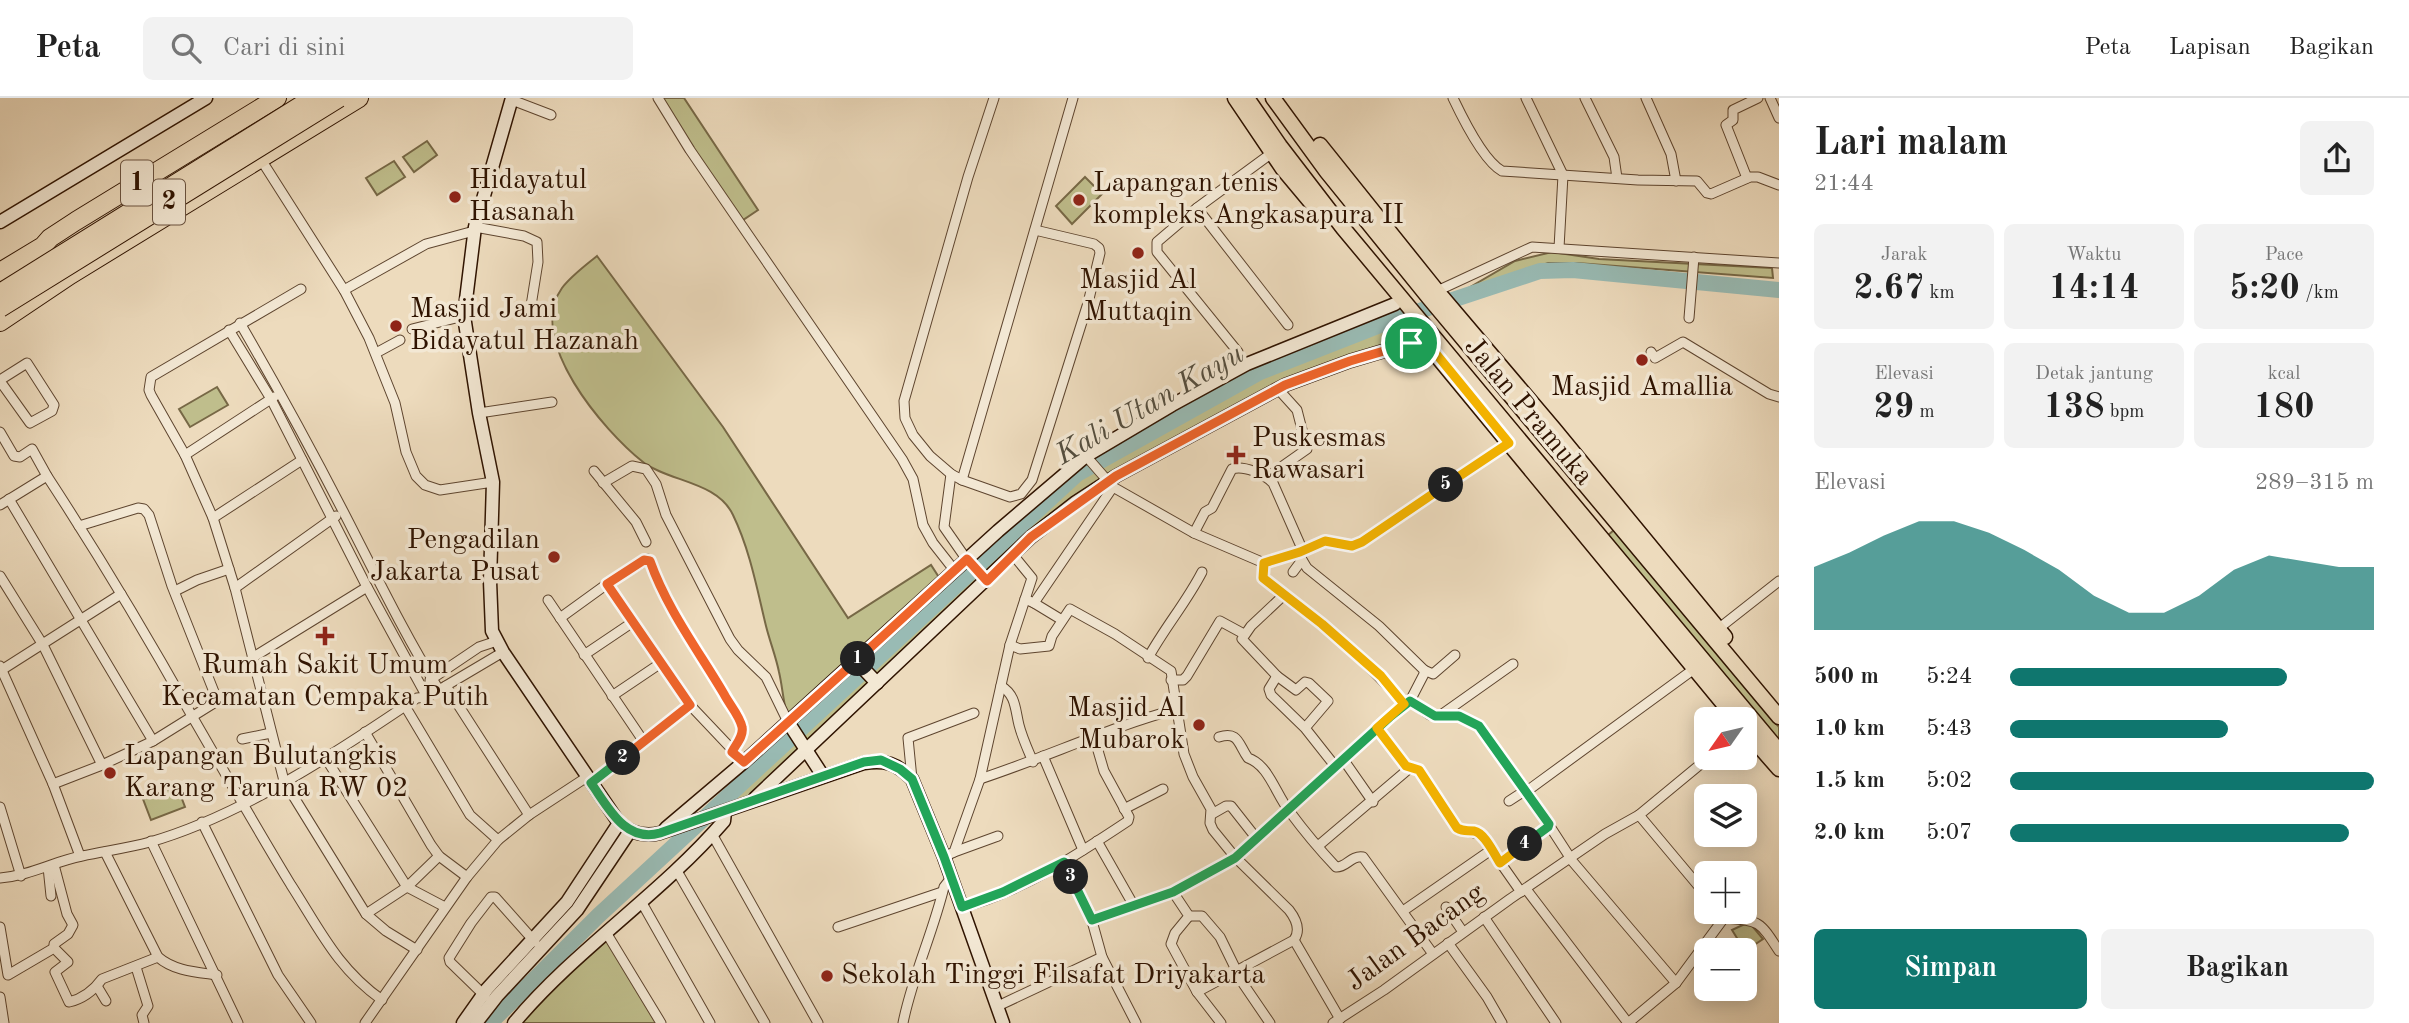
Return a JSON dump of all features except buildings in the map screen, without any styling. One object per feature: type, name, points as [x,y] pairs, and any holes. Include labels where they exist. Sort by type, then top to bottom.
[{"type":"highway","name":"1","points":[[1,266],[39,240],[50,238],[277,98]]},
{"type":"highway","name":"2","points":[[0,293],[313,98]]},
{"type":"highway","name":"2","points":[[0,308],[340,98]]},
{"type":"highway","name":"1","points":[[0,323],[45,291],[359,98]]},
{"type":"highway","points":[[88,214],[110,227],[113,249]]},
{"type":"main road","name":"Jalan Pramuka","points":[[1234,98],[1343,228],[1399,305],[1779,751]]},
{"type":"main road","name":"Jalan Pramuka","points":[[1247,98],[1276,149]]},
{"type":"main road","name":"Jalan Pramuka","points":[[1273,98],[1327,172],[1436,295]]},
{"type":"main road","name":"Jalan Pramuka","points":[[1284,98],[1447,312],[1779,704]]},
{"type":"main road","name":"Jalan Pramuka","points":[[1413,319],[1424,339],[1450,363],[1509,443],[1726,707]]},
{"type":"main road","name":"Jalan Pramuka","points":[[1602,496],[1779,717]]},
{"type":"main road","points":[[1757,744],[1779,769]]},
{"type":"street","points":[[0,222],[206,98]]},
{"type":"street","points":[[658,98],[690,150],[902,459],[913,479],[923,525],[933,543],[955,570]]},
{"type":"street","points":[[994,98],[968,177],[904,401],[905,418],[913,435],[930,456],[962,480],[1010,497],[1021,494],[1028,488],[1088,303],[1100,253],[1094,244],[1035,230]]},
{"type":"street","points":[[962,480],[1073,98]]},
{"type":"street","points":[[1453,98],[1480,145],[1496,168],[1502,171],[1696,181],[1711,194],[1747,178],[1758,177],[1779,185]]},
{"type":"street","points":[[1525,98],[1563,175],[1559,248]]},
{"type":"street","points":[[1585,98],[1614,157],[1617,178]]},
{"type":"street","points":[[1646,98],[1671,154],[1676,181]]},
{"type":"street","points":[[1747,178],[1726,125],[1733,120],[1732,110],[1758,98]]},
{"type":"street","points":[[1770,98],[1779,117]]},
{"type":"street","points":[[551,115],[512,99],[474,229],[464,316],[479,413],[494,482],[490,581],[497,641],[589,780],[625,827],[649,836],[864,762],[881,760],[900,769],[912,779]]},
{"type":"street","points":[[1238,352],[1157,252],[1157,242],[1197,208],[1276,149]]},
{"type":"street","points":[[260,158],[344,290],[376,353],[395,403],[406,452],[416,476],[425,485],[440,490],[494,482]]},
{"type":"street","points":[[1197,208],[1288,325]]},
{"type":"street","points":[[344,290],[426,244],[474,229],[524,236],[537,242],[538,262],[530,313]]},
{"type":"street","points":[[1436,295],[1532,247],[1779,263]]},
{"type":"street","points":[[1689,318],[1694,257]]},
{"type":"street","points":[[301,289],[151,377],[149,390],[185,455],[213,518],[235,588],[284,781],[366,914],[386,931],[417,950]]},
{"type":"street","points":[[660,833],[790,724],[955,570],[970,562],[1086,457],[1247,364],[1399,305]]},
{"type":"street","points":[[412,329],[464,316]]},
{"type":"street","points":[[240,323],[432,678],[443,688],[529,815]]},
{"type":"street","points":[[229,330],[271,399],[367,587],[427,697]]},
{"type":"street","points":[[752,801],[804,746],[984,578],[1014,555],[1031,537],[1105,486],[1278,389],[1350,361],[1424,339]]},
{"type":"street","points":[[376,353],[400,340]]},
{"type":"street","points":[[1651,352],[1655,358],[1683,342],[1769,394],[1779,397]]},
{"type":"street","points":[[27,363],[54,405],[52,411],[30,423],[0,380],[27,363]]},
{"type":"street","points":[[1267,477],[1307,449],[1297,410],[1278,389]]},
{"type":"street","points":[[185,455],[280,393]]},
{"type":"street","points":[[479,413],[552,402]]},
{"type":"street","points":[[0,432],[14,456],[20,457],[32,449],[121,594],[241,804],[337,958],[357,981],[382,1000]]},
{"type":"street","points":[[1086,457],[1105,486],[1194,533],[1264,563],[1301,555],[1325,541],[1352,546],[1362,542],[1509,443]]},
{"type":"street","points":[[213,518],[302,460]]},
{"type":"street","points":[[603,483],[632,466],[646,469],[656,484],[666,514],[710,603],[738,650],[766,677],[790,724],[823,776]]},
{"type":"street","points":[[1194,533],[1205,512],[1212,508],[1234,467],[1267,477],[1273,483],[1307,568],[1379,626],[1424,670],[1433,674],[1455,655]]},
{"type":"street","points":[[594,471],[636,522],[646,542]]},
{"type":"street","points":[[951,474],[944,527],[984,578]]},
{"type":"street","points":[[0,505],[47,476]]},
{"type":"street","points":[[949,855],[980,779],[1010,645],[1030,601],[1105,486]]},
{"type":"street","points":[[9,499],[153,741]]},
{"type":"street","points":[[53,784],[153,741],[214,703],[216,693],[175,591],[149,515],[144,509],[138,508],[79,526]]},
{"type":"street","points":[[235,588],[344,511]]},
{"type":"street","points":[[1014,555],[1032,578],[1030,601]]},
{"type":"street","points":[[1293,572],[1301,555]]},
{"type":"street","points":[[560,618],[644,560],[650,561],[658,583],[684,632],[707,663],[742,726],[742,735],[732,752]]},
{"type":"street","points":[[1264,563],[1264,579],[1322,624],[1407,703],[1430,715],[1459,716],[1479,726],[1527,791],[1571,859],[1676,983]]},
{"type":"street","points":[[175,591],[229,569]]},
{"type":"street","points":[[1148,658],[1162,632],[1186,602],[1202,572]]},
{"type":"street","points":[[0,576],[43,645],[102,765]]},
{"type":"street","points":[[1718,629],[1779,581]]},
{"type":"street","points":[[607,584],[690,705],[744,762]]},
{"type":"street","points":[[252,658],[367,587]]},
{"type":"street","points":[[80,856],[53,784],[1,669],[121,594]]},
{"type":"street","points":[[1284,595],[1244,634],[1243,641],[1277,676],[1296,690],[1305,682],[1309,683],[1327,699],[1328,702],[1305,728]]},
{"type":"street","points":[[548,600],[644,742]]},
{"type":"street","points":[[1030,601],[1062,620]]},
{"type":"street","points":[[1010,645],[1025,649],[1049,646],[1068,610],[1073,610],[1148,655],[1148,658],[1172,674],[1184,754],[1212,814],[1210,823],[1213,830],[1235,858],[1294,918],[1298,931],[1294,940],[1197,992]]},
{"type":"street","points":[[1171,680],[1183,680],[1187,676],[1219,622],[1223,621],[1244,634]]},
{"type":"street","points":[[584,655],[633,622]]},
{"type":"street","points":[[417,698],[421,686],[432,678],[479,647],[497,641]]},
{"type":"street","points":[[0,878],[21,876],[80,856],[151,841],[241,804],[325,757],[417,698],[427,697],[443,688],[497,641]]},
{"type":"street","points":[[857,662],[875,682]]},
{"type":"street","points":[[612,696],[661,663]]},
{"type":"street","points":[[1440,716],[1513,664]]},
{"type":"street","points":[[1509,801],[1527,791],[1694,669]]},
{"type":"street","points":[[1092,920],[1173,892],[1235,858],[1407,703],[1424,670]]},
{"type":"street","points":[[1277,676],[1269,688],[1271,695],[1305,728],[1335,766]]},
{"type":"street","points":[[1001,686],[1014,700],[1032,762]]},
{"type":"street","points":[[365,1023],[445,907],[498,840],[529,815],[589,780],[644,742],[690,705]]},
{"type":"street","points":[[405,706],[470,815],[498,840]]},
{"type":"street","points":[[980,779],[1032,762],[1147,716],[1177,709]]},
{"type":"street","points":[[974,713],[908,738],[912,779],[949,855],[951,878],[1003,1023]]},
{"type":"street","points":[[1377,728],[1402,761],[1419,770],[1457,828],[1465,832],[1477,832],[1628,1023],[1676,983],[1716,924]]},
{"type":"street","points":[[365,732],[439,856],[467,877]]},
{"type":"street","points":[[242,739],[271,733]]},
{"type":"street","points":[[1219,737],[1228,734],[1235,737],[1249,760],[1256,761],[1264,769],[1288,810],[1338,868],[1356,857],[1363,857],[1433,954]]},
{"type":"street","points":[[962,907],[1003,892],[1064,862],[1128,821],[1129,817],[1104,771],[1094,737]]},
{"type":"street","points":[[325,757],[407,887],[445,907]]},
{"type":"street","points":[[1043,757],[1083,850]]},
{"type":"street","points":[[1343,759],[1373,802]]},
{"type":"street","points":[[1318,846],[1411,767]]},
{"type":"street","name":"Jalan Bacang","points":[[1342,1021],[1484,917],[1605,834],[1639,815],[1694,770]]},
{"type":"street","points":[[1124,809],[1163,789]]},
{"type":"street","points":[[1212,814],[1231,806],[1257,839]]},
{"type":"street","points":[[0,807],[21,876]]},
{"type":"street","points":[[514,1023],[549,986],[677,871],[726,819],[725,811]]},
{"type":"street","points":[[1639,815],[1694,881]]},
{"type":"street","points":[[202,822],[278,975],[311,1023]]},
{"type":"street","points":[[1500,863],[1549,825]]},
{"type":"street","points":[[463,1023],[537,944],[577,910],[625,827]]},
{"type":"street","points":[[712,834],[818,1023]]},
{"type":"street","points":[[949,855],[998,836]]},
{"type":"street","points":[[151,841],[238,1023]]},
{"type":"street","points":[[1097,841],[1134,906]]},
{"type":"street","points":[[1403,911],[1491,850]]},
{"type":"street","points":[[105,852],[158,957],[178,969],[217,975]]},
{"type":"street","points":[[366,914],[407,887],[439,856]]},
{"type":"street","points":[[1064,862],[1092,920],[1102,957],[1136,1023]]},
{"type":"street","points":[[51,866],[51,896]]},
{"type":"street","points":[[0,927],[8,975],[54,948],[54,944],[68,934],[73,926],[51,866]]},
{"type":"street","points":[[677,871],[765,1023]]},
{"type":"street","points":[[903,1023],[945,883],[951,878]]},
{"type":"street","points":[[838,927],[943,892]]},
{"type":"street","points":[[1173,892],[1189,916]]},
{"type":"street","points":[[487,998],[449,958],[491,897],[495,897],[537,944]]},
{"type":"street","points":[[642,903],[710,1023]]},
{"type":"street","points":[[1446,907],[1463,932]]},
{"type":"street","points":[[1221,1023],[1197,992],[1171,944],[1175,933],[1189,916],[1198,915],[1206,919],[1220,937],[1237,971],[1270,1023]]},
{"type":"street","points":[[1484,917],[1556,1023]]},
{"type":"street","points":[[1757,922],[1763,926],[1779,951]]},
{"type":"street","points":[[607,934],[661,1023]]},
{"type":"street","points":[[1294,940],[1342,1021]]},
{"type":"street","points":[[1448,943],[1487,997],[1502,1023]]},
{"type":"street","points":[[54,948],[68,962],[55,972],[69,1002],[97,986],[102,979],[158,957]]},
{"type":"street","points":[[998,1006],[1102,957]]},
{"type":"street","points":[[136,967],[148,1006],[142,1015],[144,1023]]},
{"type":"street","points":[[97,986],[106,1001]]},
{"type":"street","points":[[0,997],[4,1023]]},
{"type":"street","points":[[476,1023],[487,998]]},
{"type":"shaded area","points":[[658,98],[684,98],[758,210],[740,222]]},
{"type":"shaded area","points":[[427,141],[437,155],[414,172],[403,157]]},
{"type":"shaded area","points":[[394,161],[405,177],[377,195],[366,178]]},
{"type":"shaded area","name":"Lapangan tenis kompleks Angkasapura II","points":[[1085,177],[1102,194],[1072,224],[1056,206]]},
{"type":"shaded area","points":[[1552,252],[1599,259],[1772,268],[1773,278],[1548,263],[1470,292],[1465,290],[1515,261]]},
{"type":"shaded area","points":[[597,256],[723,427],[848,618],[931,565],[942,582],[1087,455],[1247,364],[1394,306],[1415,328],[1422,322],[1509,443],[1424,339],[1302,378],[1181,441],[1031,537],[740,805],[704,817],[796,733],[786,711],[778,666],[749,556],[733,515],[716,495],[654,469],[627,448],[590,407],[561,358],[554,333],[553,309],[562,288]]},
{"type":"shaded area","points":[[217,387],[228,405],[190,427],[179,409]]},
{"type":"shaded area","points":[[1614,530],[1779,727],[1779,743],[1757,717],[1757,707],[1749,707],[1607,536]]},
{"type":"shaded area","points":[[177,786],[185,807],[151,820],[143,799]]},
{"type":"shaded area","points":[[1751,924],[1763,939],[1757,943],[1757,938],[1737,938],[1732,930]]},
{"type":"shaded area","points":[[607,939],[659,1023],[518,1023],[529,1010]]},
{"type":"waterway","name":"Kali Utan Kayu","points":[[490,1023],[598,916],[1077,474],[1260,372],[1398,318],[1540,271],[1573,270],[1779,290]]},
{"type":"place","name":"Hidayatul Hasanah","points":[[455,197]]},
{"type":"place","name":"Lapangan tenis kompleks Angkasapura II","points":[[1079,200]]},
{"type":"place","name":"Masjid Al Muttaqin","points":[[1138,253]]},
{"type":"place","name":"Masjid Jami Bidayatul Hazanah","points":[[396,326]]},
{"type":"place","name":"Masjid Amallia","points":[[1642,360]]},
{"type":"place","name":"Puskesmas Rawasari","points":[[1236,455]]},
{"type":"place","name":"Pengadilan Jakarta Pusat","points":[[554,557]]},
{"type":"place","name":"Rumah Sakit Umum Kecamatan Cempaka Putih","points":[[325,636]]},
{"type":"place","name":"Masjid Al Mubarok","points":[[1199,725]]},
{"type":"place","name":"Lapangan Bulutangkis Karang Taruna RW 02","points":[[110,773]]},
{"type":"place","name":"Sekolah Tinggi Filsafat Driyakarta","points":[[827,976]]},
{"type":"route","points":[[1411,343],[1350,361],[1285,385],[1116,476],[1076,502],[1031,537],[987,581],[967,559],[744,762],[732,752],[742,735],[742,726],[701,654],[684,632],[658,583],[650,561],[644,560],[607,584],[690,705],[591,783],[624,828],[649,836],[864,762],[881,760],[900,769],[912,779],[962,907],[1003,892],[1064,862],[1092,920],[1173,892],[1235,858],[1377,728],[1410,701],[1430,715],[1459,716],[1479,726],[1549,824],[1500,863],[1481,835],[1457,828],[1419,770],[1406,766],[1377,728],[1404,704],[1381,676],[1322,624],[1263,578],[1264,563],[1277,558],[1325,541],[1352,546],[1362,542],[1509,443],[1424,339],[1411,343]]}]
